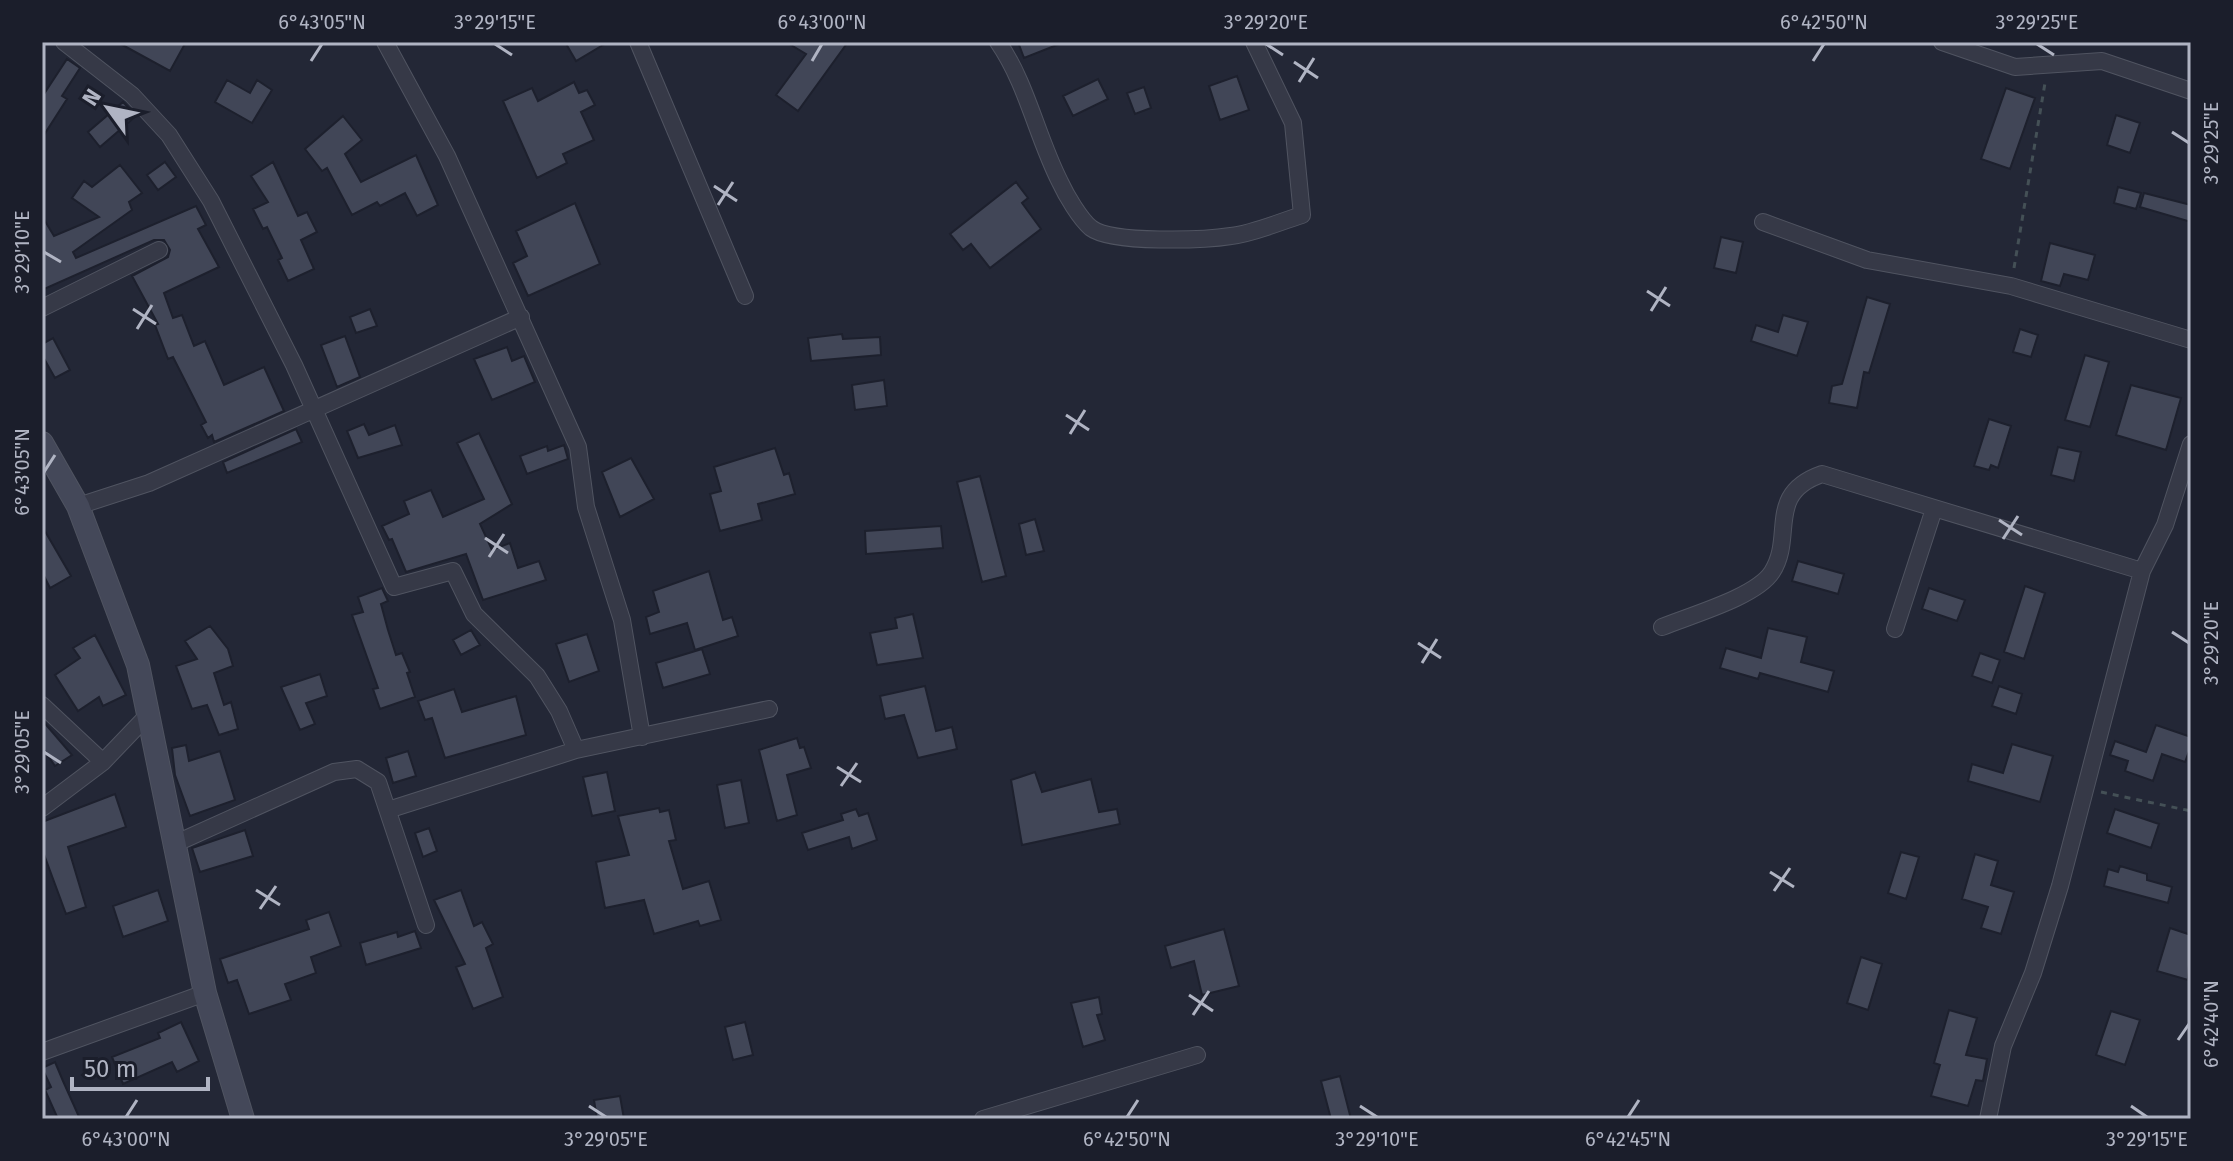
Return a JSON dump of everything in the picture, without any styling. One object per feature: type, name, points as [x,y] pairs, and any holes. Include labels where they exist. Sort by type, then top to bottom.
[{"type":"street","points":[[64,42],[132,95],[169,135],[211,201],[250,277],[394,587],[453,571],[474,614],[537,676],[559,711],[576,750]]},
{"type":"street","points":[[385,42],[447,156],[578,447],[586,507],[622,620],[642,737]]},
{"type":"street","points":[[638,42],[745,296]]},
{"type":"street","points":[[998,42],[1013,64],[1028,111],[1061,184],[1091,228],[1115,236],[1200,238],[1233,236],[1302,215],[1293,123],[1254,42]]},
{"type":"street","points":[[1942,42],[2015,67],[2102,61],[2191,91]]},
{"type":"street","points":[[1763,222],[1867,260],[2011,286],[2191,340]]},
{"type":"street","points":[[42,308],[159,250]]},
{"type":"street","points":[[78,506],[149,483],[521,317]]},
{"type":"street","points":[[42,443],[78,506],[138,665],[172,845],[205,993],[243,1119]]},
{"type":"street","points":[[1988,1119],[2003,1046],[2033,973],[2086,790],[2142,571],[2165,525],[2191,444]]},
{"type":"street","points":[[1662,627],[1756,587],[1773,570],[1788,500],[1803,480],[1822,474],[2142,571]]},
{"type":"street","points":[[1895,629],[1934,509]]},
{"type":"street","points":[[42,705],[103,762]]},
{"type":"street","points":[[388,810],[576,750],[769,709]]},
{"type":"street","points":[[42,808],[103,762],[147,716]]},
{"type":"street","points":[[172,845],[334,772],[357,769],[378,782],[426,925]]},
{"type":"street","points":[[42,1052],[205,993]]},
{"type":"street","points":[[983,1119],[1197,1055]]},
{"type":"path","points":[[2011,286],[2049,63]]},
{"type":"path","points":[[2086,790],[2191,811]]},
{"type":"building","points":[[117,42],[186,42],[170,71]]},
{"type":"building","points":[[565,42],[608,42],[576,61]]},
{"type":"building","points":[[786,42],[848,42],[798,111],[776,95],[806,54]]},
{"type":"building","points":[[1018,42],[1062,42],[1062,43],[1024,58]]},
{"type":"building","points":[[67,59],[80,68],[62,96],[67,99],[42,138],[42,97]]},
{"type":"building","points":[[1237,76],[1249,110],[1220,120],[1209,86]]},
{"type":"building","points":[[1098,79],[1108,99],[1073,116],[1063,96]]},
{"type":"building","points":[[227,80],[250,93],[257,80],[272,90],[252,123],[215,102]]},
{"type":"building","points":[[574,82],[579,93],[587,90],[595,105],[581,112],[594,140],[563,154],[567,163],[537,178],[503,101],[532,88],[538,101]]},
{"type":"building","points":[[1144,87],[1151,108],[1135,114],[1127,93]]},
{"type":"building","points":[[2006,88],[2035,98],[2010,169],[1981,159]]},
{"type":"building","points":[[123,102],[136,116],[100,147],[88,132]]},
{"type":"building","points":[[2116,115],[2140,123],[2130,153],[2107,145]]},
{"type":"building","points":[[343,116],[362,140],[345,154],[361,182],[416,155],[438,205],[417,216],[405,193],[380,206],[377,202],[352,215],[327,168],[322,171],[305,149]]},
{"type":"building","points":[[165,162],[176,177],[158,190],[147,175]]},
{"type":"building","points":[[273,162],[298,216],[307,212],[317,232],[301,240],[314,269],[288,281],[278,260],[282,258],[267,227],[263,229],[253,209],[268,202],[251,176]]},
{"type":"building","points":[[120,165],[142,193],[129,202],[132,210],[73,252],[76,258],[196,206],[206,225],[198,229],[219,267],[164,293],[173,318],[182,315],[194,346],[205,341],[224,385],[264,367],[284,411],[214,442],[212,435],[208,438],[201,425],[206,422],[173,357],[168,359],[155,325],[158,324],[132,276],[168,257],[170,250],[164,240],[154,240],[42,290],[42,216],[54,236],[99,217],[72,198],[84,181],[92,187]]},
{"type":"building","points":[[1016,182],[1028,198],[1022,203],[1041,229],[990,268],[971,244],[963,250],[950,234]]},
{"type":"building","points":[[2118,187],[2141,193],[2136,209],[2114,203]]},
{"type":"building","points":[[2144,193],[2191,205],[2191,222],[2140,207]]},
{"type":"building","points":[[575,203],[600,264],[528,296],[513,263],[527,256],[516,231]]},
{"type":"building","points":[[1721,237],[1743,242],[1736,273],[1714,268]]},
{"type":"building","points":[[2050,243],[2095,255],[2088,280],[2064,274],[2060,286],[2041,281]]},
{"type":"building","points":[[1867,297],[1890,304],[1869,373],[1864,372],[1857,408],[1829,403],[1832,386],[1842,384]]},
{"type":"building","points":[[370,309],[377,326],[356,333],[350,317]]},
{"type":"building","points":[[1783,315],[1808,322],[1797,356],[1751,341],[1756,325],[1778,332]]},
{"type":"building","points":[[2020,329],[2038,335],[2031,357],[2013,352]]},
{"type":"building","points":[[842,334],[843,339],[880,337],[881,355],[811,361],[808,338]]},
{"type":"building","points":[[345,336],[360,377],[337,387],[321,345]]},
{"type":"building","points":[[53,338],[70,370],[55,378],[42,355],[42,344]]},
{"type":"building","points":[[507,347],[512,361],[524,356],[535,382],[492,400],[474,359]]},
{"type":"building","points":[[2085,355],[2109,362],[2090,427],[2065,420]]},
{"type":"building","points":[[884,380],[887,406],[855,410],[852,385]]},
{"type":"building","points":[[2131,385],[2181,398],[2166,450],[2116,435]]},
{"type":"building","points":[[1989,419],[2011,426],[1998,468],[1991,465],[1989,470],[1974,466]]},
{"type":"building","points":[[364,424],[369,435],[395,425],[402,445],[358,458],[347,431]]},
{"type":"building","points":[[296,429],[302,442],[227,473],[223,462]]},
{"type":"building","points":[[479,433],[512,504],[480,524],[492,550],[510,543],[518,568],[539,561],[546,580],[483,600],[466,554],[406,572],[392,539],[389,540],[382,526],[409,514],[404,501],[431,490],[443,517],[484,499],[457,443]]},
{"type":"building","points":[[564,445],[568,459],[527,474],[520,456],[547,446],[548,451]]},
{"type":"building","points":[[2058,447],[2081,452],[2074,481],[2051,475]]},
{"type":"building","points":[[775,448],[784,475],[789,473],[795,494],[758,504],[762,520],[720,531],[710,494],[721,491],[714,467]]},
{"type":"building","points":[[631,458],[654,499],[620,517],[602,472]]},
{"type":"building","points":[[980,476],[1006,576],[982,582],[957,482]]},
{"type":"building","points":[[1035,519],[1044,551],[1026,555],[1019,524]]},
{"type":"building","points":[[42,526],[71,576],[50,588],[42,572]]},
{"type":"building","points":[[941,526],[943,548],[866,554],[865,531]]},
{"type":"building","points":[[1798,561],[1844,574],[1838,594],[1792,581]]},
{"type":"building","points":[[709,571],[723,620],[732,617],[738,636],[695,650],[687,623],[650,634],[646,617],[659,612],[653,591]]},
{"type":"building","points":[[2025,586],[2045,593],[2024,659],[2004,652]]},
{"type":"building","points":[[382,588],[388,601],[381,604],[388,630],[396,655],[402,653],[410,672],[407,673],[415,697],[380,709],[373,689],[378,688],[352,615],[363,612],[358,597]]},
{"type":"building","points":[[1929,588],[1965,600],[1957,621],[1922,609]]},
{"type":"building","points":[[913,614],[923,658],[877,665],[870,633],[897,628],[895,618]]},
{"type":"building","points":[[210,626],[228,649],[233,666],[214,673],[224,705],[231,702],[238,729],[219,735],[207,705],[192,709],[176,666],[197,659],[185,641]]},
{"type":"building","points":[[1768,628],[1807,637],[1801,662],[1834,671],[1828,692],[1760,673],[1758,679],[1720,668],[1726,648],[1761,658]]},
{"type":"building","points":[[471,630],[480,645],[461,655],[453,640]]},
{"type":"building","points":[[587,634],[599,671],[569,682],[556,644]]},
{"type":"building","points":[[95,635],[126,695],[103,706],[99,697],[78,711],[55,675],[80,658],[73,648]]},
{"type":"building","points":[[702,649],[710,674],[663,688],[656,663]]},
{"type":"building","points":[[1980,653],[2000,660],[1992,683],[1972,676]]},
{"type":"building","points":[[320,674],[327,696],[306,703],[315,724],[300,730],[281,687]]},
{"type":"building","points":[[925,686],[936,731],[952,727],[957,749],[918,758],[904,715],[885,719],[880,696]]},
{"type":"building","points":[[1999,686],[2022,694],[2016,714],[1992,706]]},
{"type":"building","points":[[454,689],[462,712],[516,696],[526,735],[445,758],[432,718],[425,720],[418,701]]},
{"type":"building","points":[[42,720],[72,755],[55,766],[42,747]]},
{"type":"building","points":[[2156,725],[2191,737],[2191,746],[2185,762],[2162,754],[2153,781],[2125,771],[2128,761],[2110,755],[2115,741],[2146,752]]},
{"type":"building","points":[[797,738],[800,748],[804,747],[811,768],[787,775],[797,815],[777,821],[759,750]]},
{"type":"building","points":[[2012,744],[2053,756],[2040,802],[1968,781],[1972,764],[2003,773]]},
{"type":"building","points":[[186,745],[189,761],[220,751],[235,800],[190,816],[175,775],[172,748]]},
{"type":"building","points":[[408,751],[416,776],[393,783],[386,758]]},
{"type":"building","points":[[607,772],[615,811],[592,816],[583,777]]},
{"type":"building","points":[[1035,772],[1042,792],[1091,779],[1099,812],[1117,809],[1120,824],[1022,845],[1011,780]]},
{"type":"building","points":[[741,780],[749,823],[725,828],[717,785]]},
{"type":"building","points":[[115,794],[126,827],[68,847],[86,907],[66,914],[42,849],[42,822]]},
{"type":"building","points":[[659,808],[660,812],[669,810],[676,840],[669,841],[683,889],[709,881],[721,920],[700,926],[698,921],[654,934],[644,900],[605,908],[596,862],[629,855],[618,816]]},
{"type":"building","points":[[856,809],[859,816],[868,813],[877,840],[852,849],[849,837],[808,850],[802,833],[843,820],[841,814]]},
{"type":"building","points":[[2115,809],[2159,824],[2151,848],[2107,833]]},
{"type":"building","points":[[429,828],[437,851],[423,857],[415,833]]},
{"type":"building","points":[[245,830],[253,856],[200,872],[192,848]]},
{"type":"building","points":[[1901,852],[1919,857],[1906,899],[1888,893]]},
{"type":"building","points":[[1975,854],[1998,861],[1991,885],[2014,892],[2001,934],[1981,928],[1988,907],[1962,899]]},
{"type":"building","points":[[2120,866],[2147,874],[2147,880],[2172,887],[2168,903],[2104,886],[2108,869],[2118,872]]},
{"type":"building","points":[[158,890],[168,921],[123,937],[113,906]]},
{"type":"building","points":[[461,890],[474,926],[482,922],[493,944],[486,948],[503,997],[473,1009],[456,967],[465,964],[434,900]]},
{"type":"building","points":[[329,912],[341,946],[311,957],[316,973],[285,984],[291,1000],[249,1014],[237,980],[228,983],[220,959],[309,929],[306,920]]},
{"type":"building","points":[[2170,928],[2191,935],[2188,980],[2157,971]]},
{"type":"building","points":[[1224,929],[1239,986],[1202,995],[1194,961],[1171,968],[1165,946]]},
{"type":"building","points":[[415,931],[421,948],[366,965],[360,943],[397,932],[398,937]]},
{"type":"building","points":[[1861,957],[1882,964],[1868,1010],[1847,1003]]},
{"type":"building","points":[[1099,997],[1102,1014],[1097,1015],[1105,1040],[1083,1047],[1071,1003]]},
{"type":"building","points":[[1949,1010],[1977,1018],[1966,1055],[1987,1059],[1983,1081],[1976,1080],[1968,1106],[1931,1096],[1940,1065],[1934,1063]]},
{"type":"building","points":[[2111,1011],[2140,1020],[2125,1065],[2096,1055]]},
{"type":"building","points":[[181,1022],[199,1061],[177,1072],[172,1062],[123,1084],[112,1057],[160,1038],[158,1033]]},
{"type":"building","points":[[745,1022],[753,1055],[733,1060],[725,1027]]},
{"type":"building","points":[[55,1062],[80,1119],[58,1119],[45,1090],[51,1087],[42,1068]]},
{"type":"building","points":[[1340,1076],[1351,1119],[1331,1119],[1321,1081]]},
{"type":"building","points":[[620,1096],[624,1119],[597,1119],[594,1100]]}]
